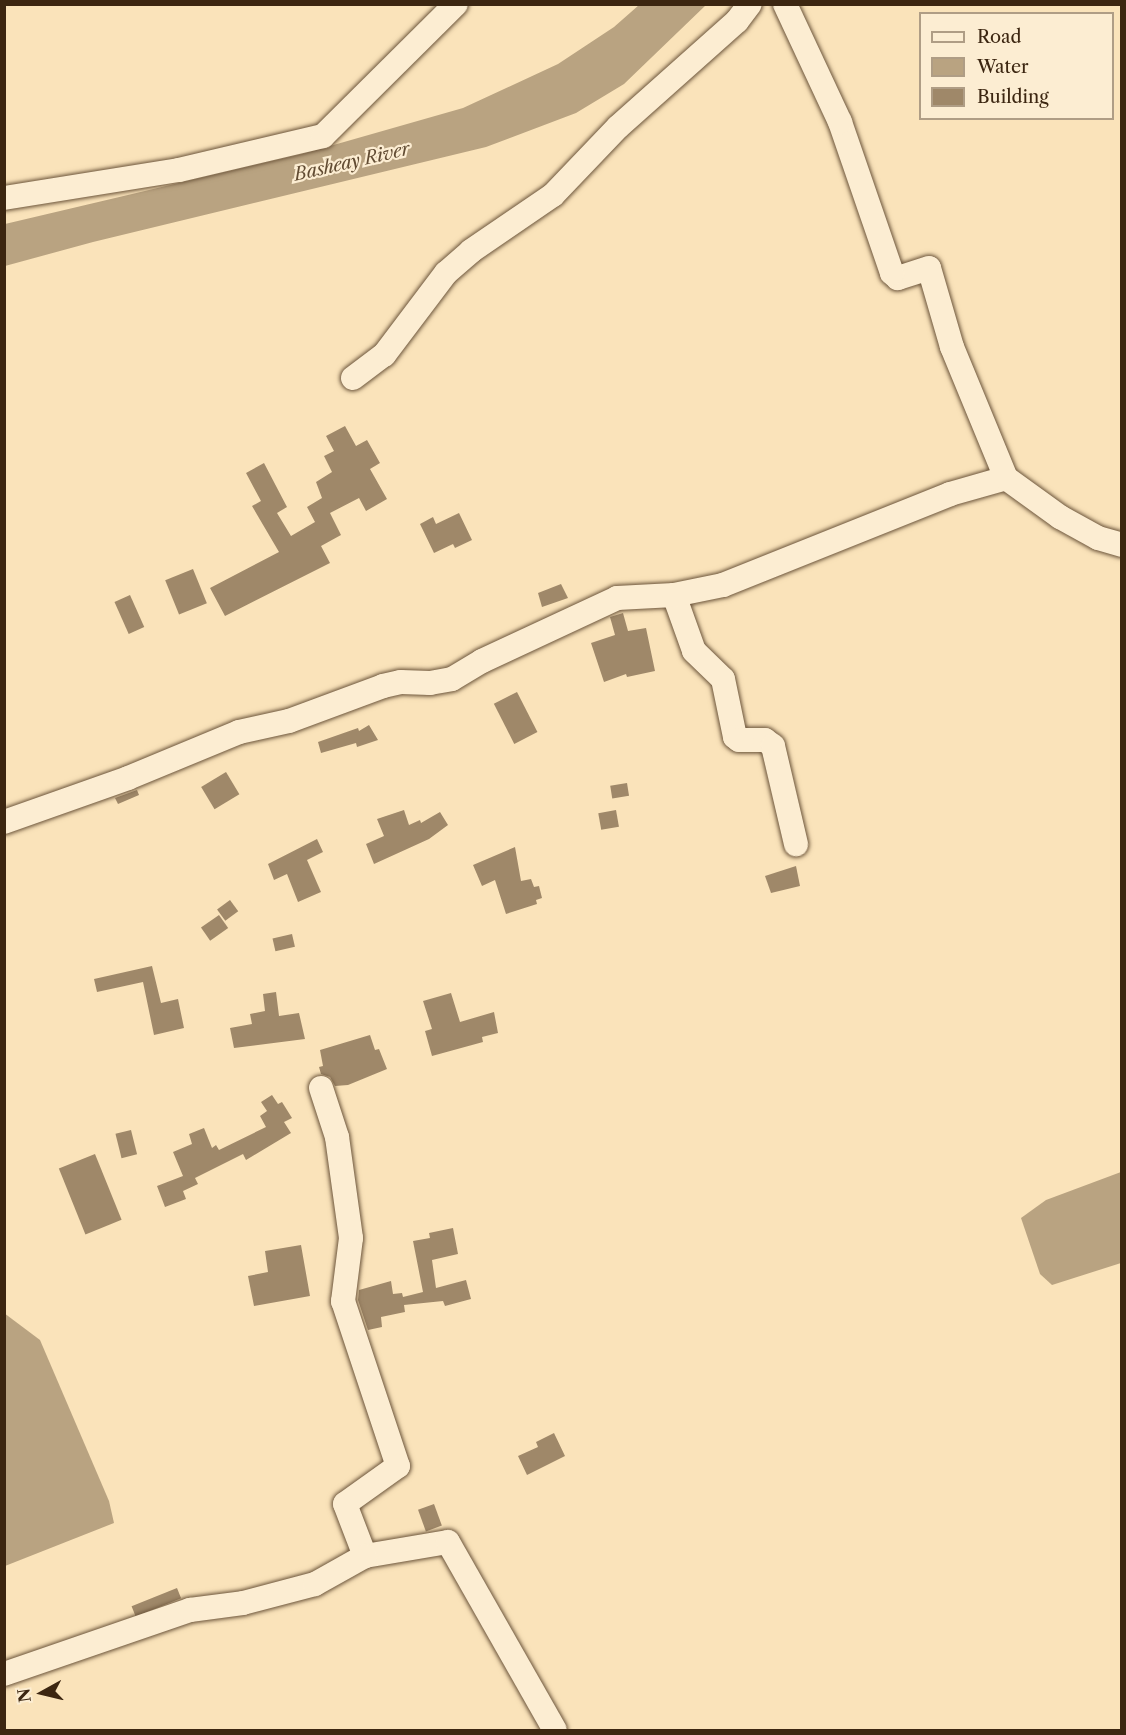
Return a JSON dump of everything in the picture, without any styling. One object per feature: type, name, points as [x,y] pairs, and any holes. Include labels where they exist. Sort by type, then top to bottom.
[{"type":"street","points":[[4,198],[179,170],[323,136],[456,4]]},
{"type":"street","points":[[353,378],[384,355],[446,273],[471,251],[553,195],[618,127],[737,21],[750,4]]},
{"type":"street","points":[[785,4],[840,122],[892,273],[898,278],[929,268],[952,347],[1006,478],[1060,517],[1098,538],[1122,545]]},
{"type":"street","points":[[4,822],[128,778],[239,732],[289,721],[383,686],[401,682],[430,683],[452,679],[482,661],[617,598],[674,595],[723,585],[950,494],[1006,478]]},
{"type":"street","points":[[674,595],[694,651],[723,679],[735,737],[739,740],[765,740],[773,746],[796,843]]},
{"type":"street","points":[[321,1088],[337,1137],[351,1238],[343,1301],[398,1466],[345,1504],[364,1556]]},
{"type":"street","points":[[4,1674],[190,1611],[243,1603],[315,1584],[364,1556],[448,1542],[555,1731]]},
{"type":"water","name":"Basheay River","points":[[639,5],[706,5],[624,84],[576,113],[486,147],[93,242],[5,266],[5,224],[302,154],[463,108],[558,64],[614,27]]},
{"type":"water","points":[[1121,1172],[1121,1263],[1052,1285],[1040,1274],[1021,1218],[1046,1200]]},
{"type":"water","points":[[4,1313],[40,1340],[109,1501],[114,1523],[5,1566]]},
{"type":"building","points":[[345,426],[356,446],[367,440],[380,463],[370,469],[387,499],[366,511],[359,498],[330,513],[341,535],[321,546],[330,563],[225,616],[210,588],[279,552],[252,506],[261,501],[246,473],[264,463],[287,507],[277,513],[291,536],[315,522],[307,507],[322,498],[316,482],[332,472],[324,456],[334,451],[326,436]]},
{"type":"building","points":[[459,513],[472,540],[455,548],[453,544],[434,553],[420,524],[433,517],[436,524]]},
{"type":"building","points":[[193,569],[207,603],[179,615],[165,580]]},
{"type":"building","points":[[561,584],[568,598],[542,607],[538,593]]},
{"type":"building","points":[[130,595],[144,627],[129,634],[114,602]]},
{"type":"building","points":[[623,613],[628,631],[646,628],[655,671],[627,677],[626,674],[604,682],[591,643],[615,635],[610,617]]},
{"type":"building","points":[[517,692],[537,732],[514,744],[494,704]]},
{"type":"building","points":[[369,725],[378,740],[357,747],[356,743],[321,753],[318,742],[358,728],[359,731]]},
{"type":"building","points":[[226,772],[239,794],[215,809],[201,787]]},
{"type":"building","points":[[627,783],[629,796],[612,798],[610,786]]},
{"type":"building","points":[[137,790],[139,795],[118,804],[115,798]]},
{"type":"building","points":[[404,810],[409,825],[420,820],[421,823],[440,812],[448,825],[429,839],[374,864],[366,844],[384,836],[377,819]]},
{"type":"building","points":[[616,810],[619,827],[601,830],[598,813]]},
{"type":"building","points":[[317,839],[323,852],[307,860],[321,892],[298,902],[287,874],[274,880],[268,864]]},
{"type":"building","points":[[515,847],[521,881],[531,879],[534,887],[539,886],[542,898],[536,900],[537,904],[506,914],[495,880],[482,886],[473,865]]},
{"type":"building","points":[[796,866],[800,886],[771,893],[765,876]]},
{"type":"building","points":[[230,900],[238,911],[225,921],[217,909]]},
{"type":"building","points":[[219,915],[228,928],[210,941],[201,928]]},
{"type":"building","points":[[292,934],[295,947],[275,951],[273,938]]},
{"type":"building","points":[[152,966],[161,1003],[178,999],[184,1028],[154,1035],[143,982],[97,992],[94,979]]},
{"type":"building","points":[[276,992],[279,1016],[299,1013],[305,1039],[234,1048],[230,1028],[252,1024],[250,1014],[265,1011],[263,994]]},
{"type":"building","points":[[451,993],[460,1022],[494,1012],[498,1033],[482,1037],[483,1042],[432,1056],[425,1031],[432,1029],[423,1001]]},
{"type":"building","points":[[370,1035],[375,1050],[379,1049],[387,1069],[348,1085],[335,1086],[330,1077],[321,1074],[319,1067],[323,1066],[320,1050]]},
{"type":"building","points":[[272,1095],[278,1104],[282,1102],[292,1118],[284,1122],[291,1133],[246,1160],[243,1154],[195,1178],[198,1184],[183,1191],[186,1199],[165,1207],[157,1186],[183,1176],[173,1152],[192,1144],[189,1134],[204,1128],[212,1148],[216,1145],[219,1150],[266,1127],[260,1116],[267,1111],[261,1102]]},
{"type":"building","points":[[131,1130],[137,1154],[122,1158],[115,1134]]},
{"type":"building","points":[[95,1154],[122,1220],[85,1234],[59,1169]]},
{"type":"building","points":[[453,1228],[458,1254],[432,1260],[436,1288],[466,1280],[471,1299],[445,1306],[443,1301],[404,1305],[405,1312],[381,1317],[382,1327],[368,1330],[358,1300],[359,1290],[391,1281],[393,1294],[402,1293],[403,1297],[423,1292],[413,1241],[430,1238],[429,1233]]},
{"type":"building","points":[[301,1245],[310,1296],[254,1306],[248,1276],[268,1272],[265,1251]]},
{"type":"building","points":[[554,1433],[565,1456],[527,1475],[518,1456],[538,1447],[536,1442]]},
{"type":"building","points":[[434,1504],[442,1526],[426,1531],[418,1510]]},
{"type":"building","points":[[177,1588],[181,1598],[136,1617],[132,1606]]}]
